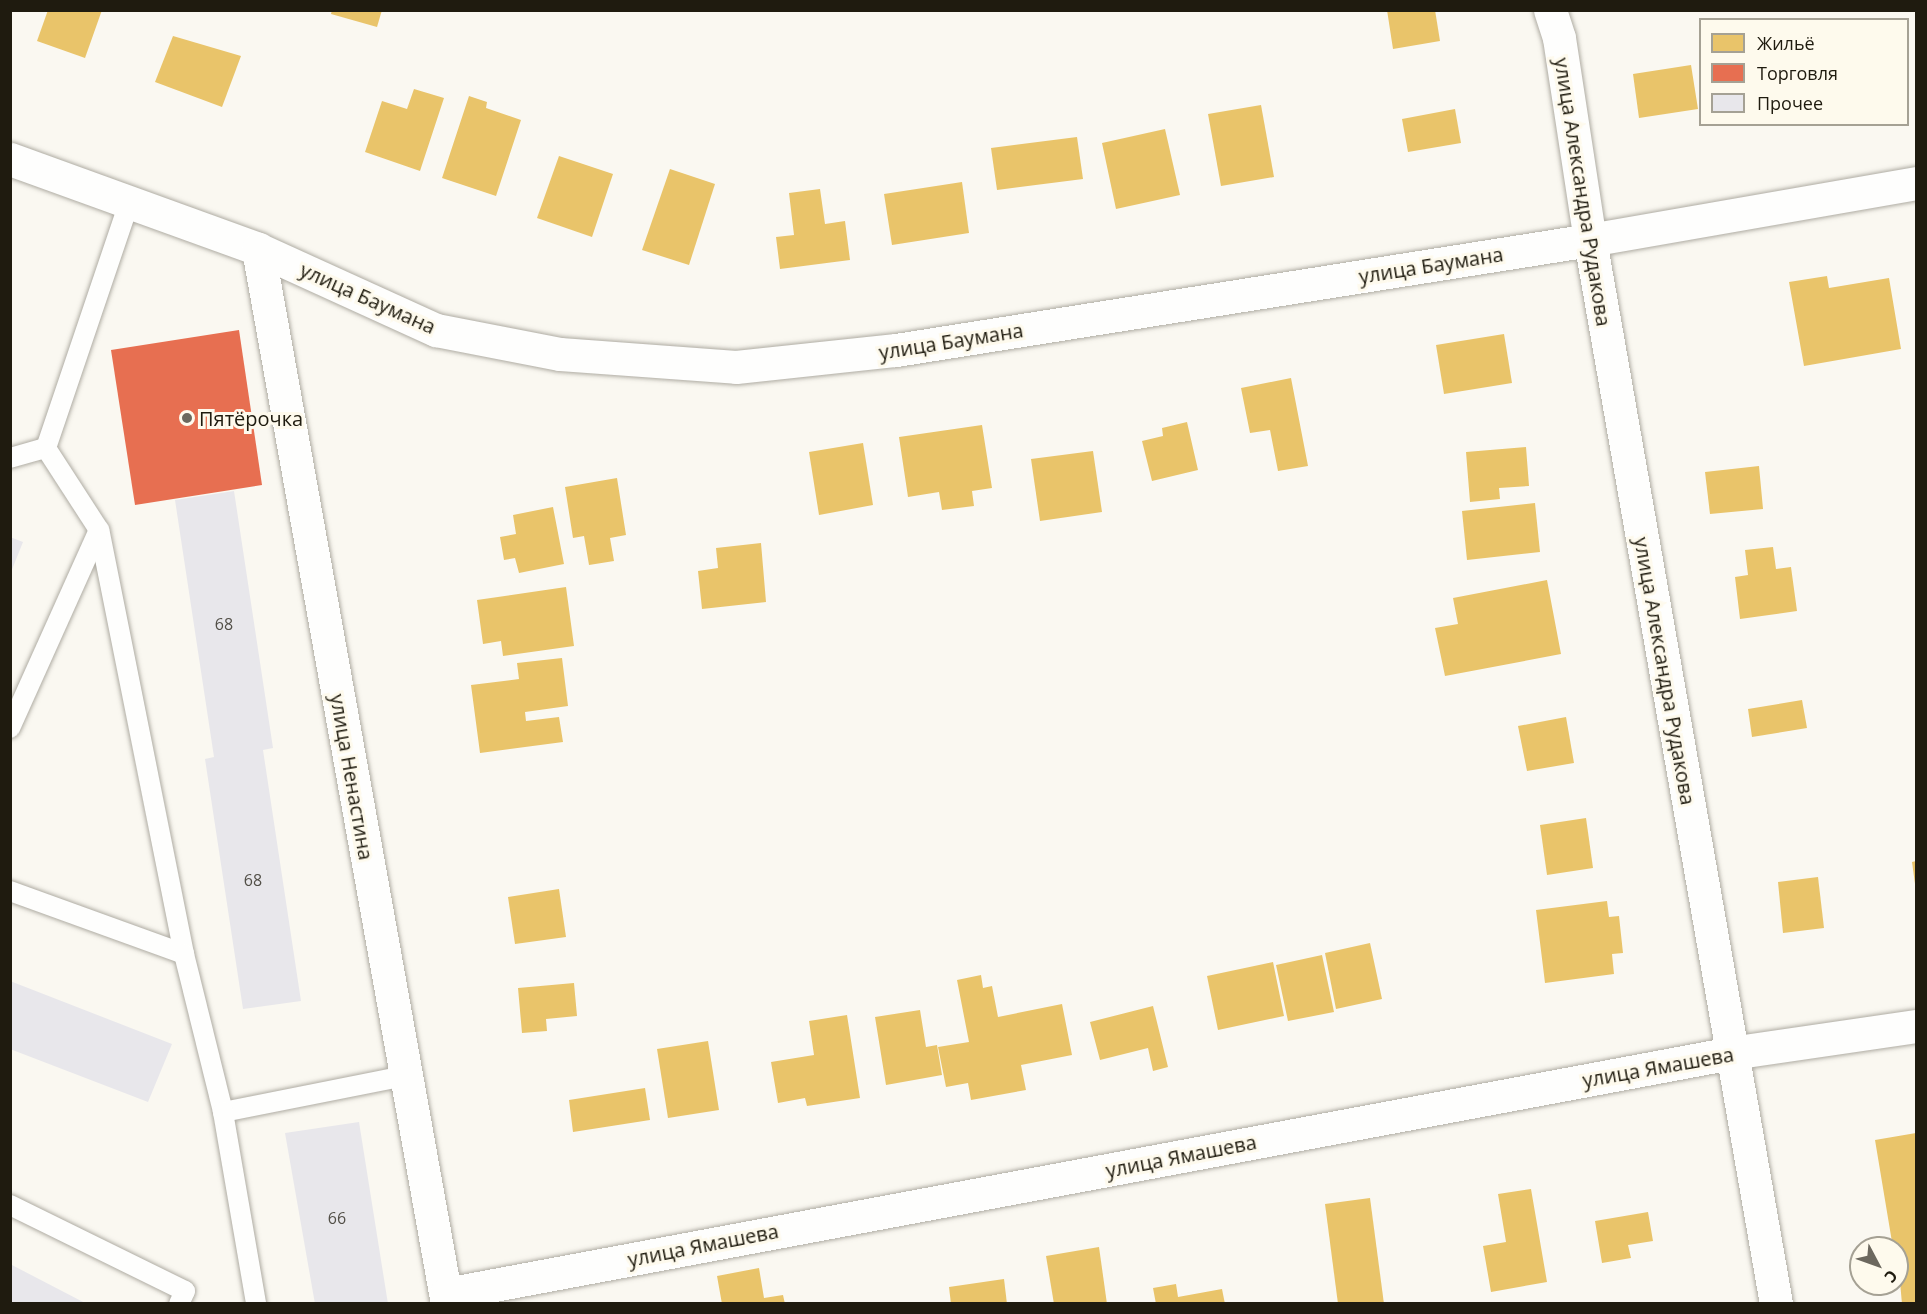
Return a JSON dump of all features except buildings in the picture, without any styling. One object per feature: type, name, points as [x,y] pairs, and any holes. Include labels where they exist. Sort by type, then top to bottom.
[{"type":"street","points":[[1554,25],[1575,10]]},
{"type":"street","name":"улица Александра Рудакова","points":[[1554,25],[1776,1304]]},
{"type":"street","name":"улица Баумана","points":[[10,159],[258,249],[436,330],[560,354],[736,367],[896,350],[1590,240],[1917,183]]},
{"type":"street","name":"улица Ненастина","points":[[258,249],[405,1077],[447,1299]]},
{"type":"street","name":"улица Ямашева","points":[[447,1299],[1731,1053],[1917,1026]]},
{"type":"lane","points":[[46,448],[129,203]]},
{"type":"lane","points":[[10,458],[46,448]]},
{"type":"lane","points":[[46,448],[99,530],[184,954],[223,1112],[256,1304]]},
{"type":"lane","points":[[10,728],[99,530]]},
{"type":"lane","points":[[10,891],[184,954]]},
{"type":"lane","points":[[223,1112],[405,1077]]},
{"type":"lane","points":[[10,1205],[185,1291],[179,1304]]},
{"type":"place","name":"Пятёрочка","points":[[187,418]]}]
